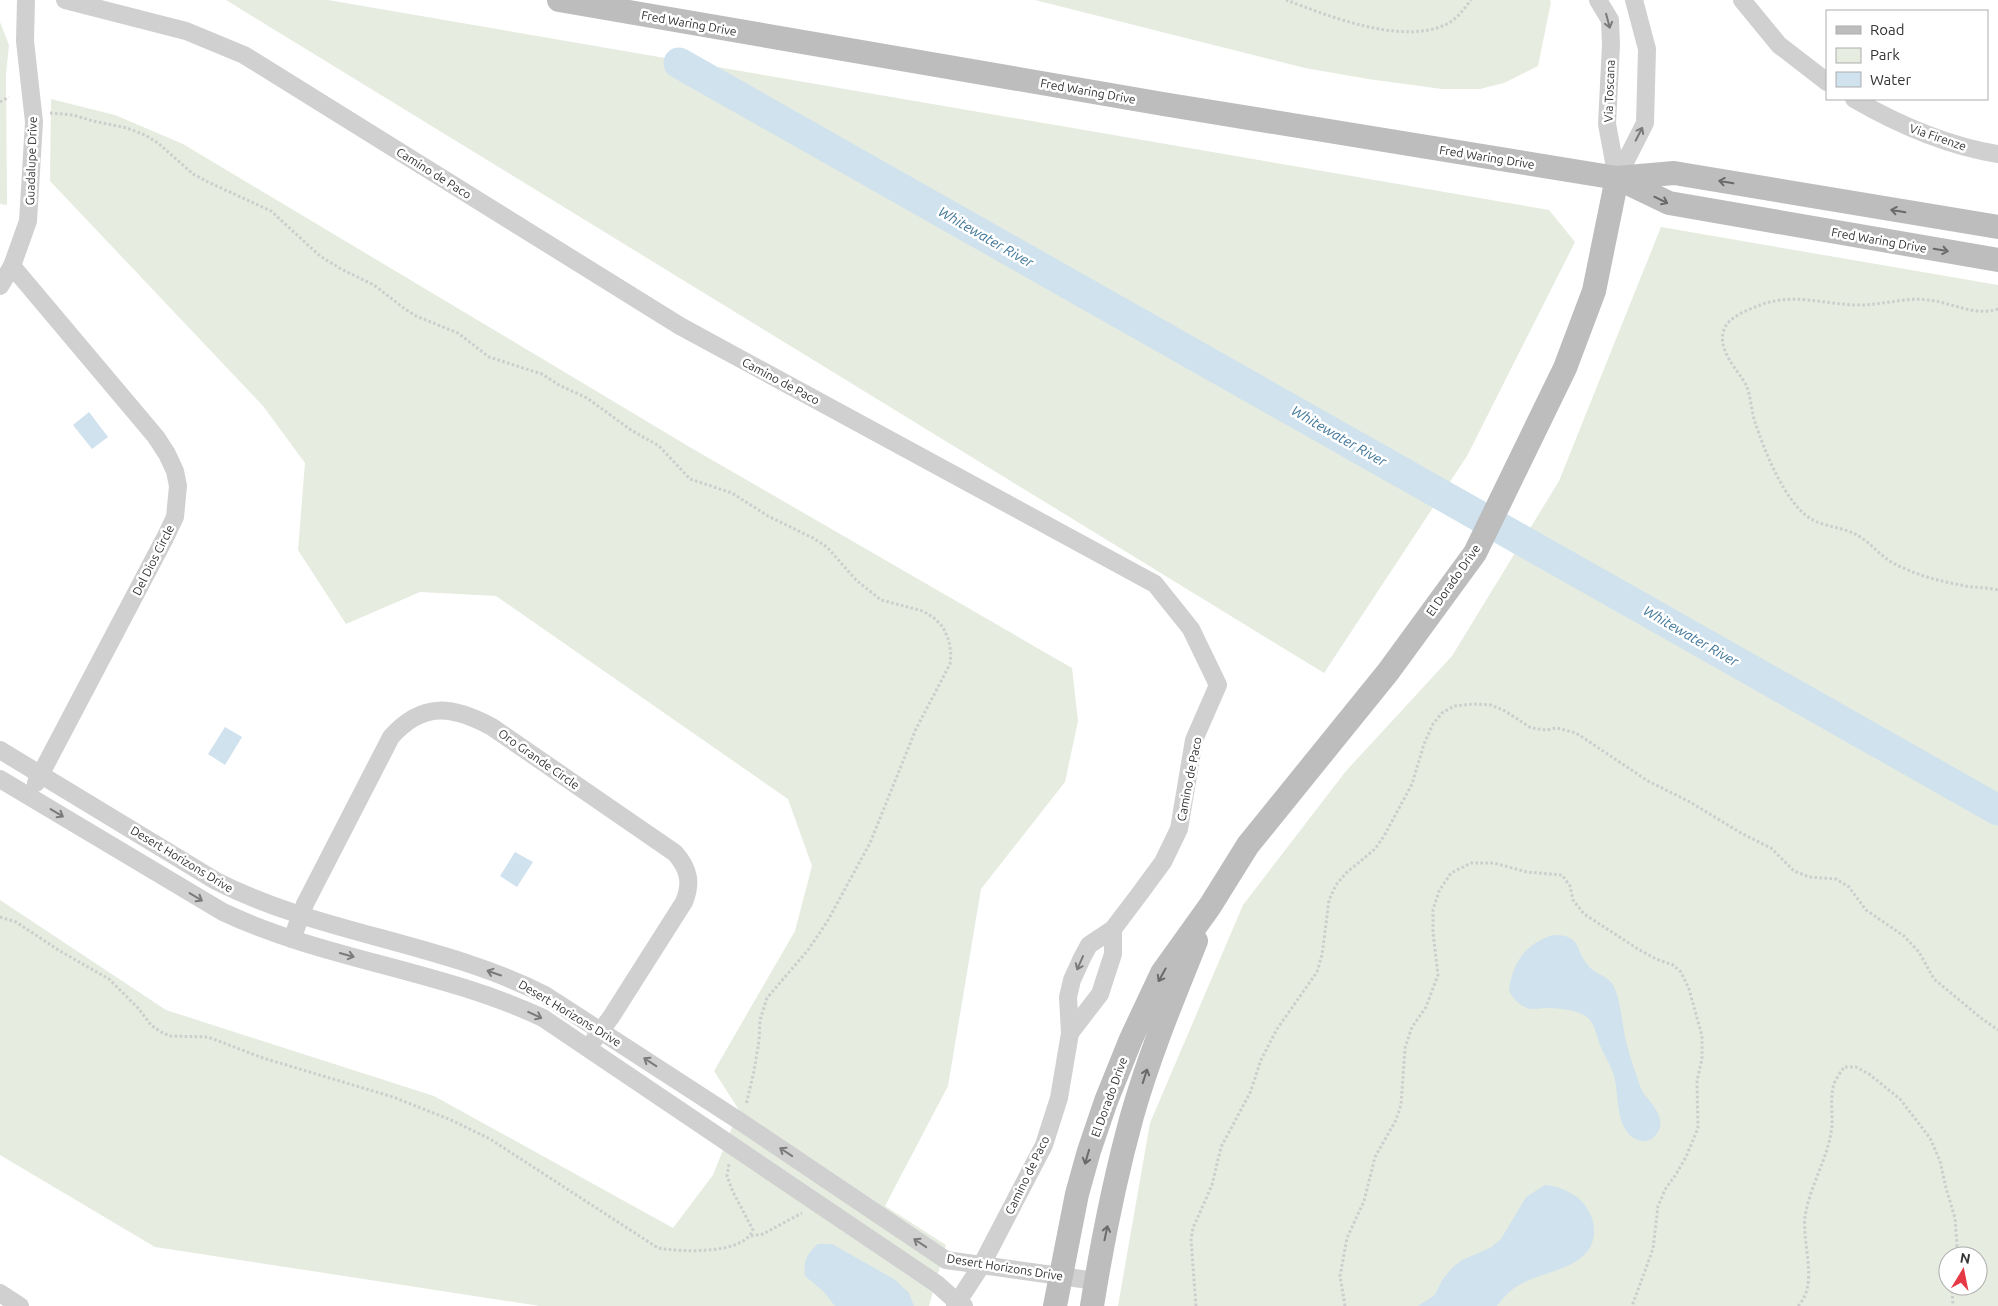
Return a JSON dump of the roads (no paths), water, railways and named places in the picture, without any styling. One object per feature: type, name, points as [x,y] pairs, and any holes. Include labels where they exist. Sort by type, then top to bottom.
[{"type":"main road","name":"Fred Waring Drive","points":[[559,0],[1143,100],[1617,178],[1674,173],[1998,228]]},
{"type":"main road","name":"Fred Waring Drive","points":[[1617,178],[1669,204],[1998,260]]},
{"type":"main road","name":"El Dorado Drive","points":[[1055,1306],[1077,1194],[1089,1151],[1127,1048],[1162,973],[1210,906],[1248,846],[1388,672],[1474,553],[1565,368],[1594,291],[1617,178]]},
{"type":"main road","name":"El Dorado Drive","points":[[1092,1306],[1132,1116],[1152,1055],[1210,906]]},
{"type":"street","name":"Guadalupe Drive","points":[[0,286],[12,266],[28,221],[34,122],[24,41],[26,0]]},
{"type":"street","name":"Camino de Paco","points":[[65,0],[186,30],[244,55],[680,326],[1155,584],[1191,629],[1218,685],[1194,740],[1178,829],[1163,862],[1113,929],[1089,945],[1072,980],[1068,997],[1070,1033],[1059,1098],[1044,1145],[959,1305]]},
{"type":"street","name":"Via Toscana","points":[[1598,0],[1610,20],[1611,45],[1607,124],[1617,178]]},
{"type":"street","points":[[1617,178],[1645,123],[1647,49],[1634,0]]},
{"type":"street","points":[[1742,0],[1780,44],[1826,81]]},
{"type":"street","name":"Via Firenze","points":[[1856,100],[1915,130],[1976,150],[1998,154]]},
{"type":"street","name":"Del Dios Circle","points":[[12,266],[156,437],[174,471],[178,486],[175,517],[165,538],[28,797]]},
{"type":"street","name":"Oro Grande Circle","points":[[292,939],[305,904],[391,737],[400,727],[418,715],[444,711],[472,716],[492,727],[676,854],[684,863],[690,883],[689,892],[684,902],[588,1048]]},
{"type":"street","name":"Desert Horizons Drive","points":[[0,750],[41,773],[216,882],[260,902],[468,964],[517,981],[545,995],[741,1122],[946,1260],[1096,1281]]},
{"type":"street","name":"Desert Horizons Drive","points":[[0,779],[223,912],[249,924],[292,939],[439,981],[516,1006],[543,1018],[937,1284],[959,1305]]},
{"type":"street","name":"Camino de Paco","points":[[1070,1033],[1100,994],[1112,954],[1113,929]]},
{"type":"street","points":[[0,1293],[20,1306]]},
{"type":"water","points":[[89,412],[108,437],[92,449],[73,425]]},
{"type":"water","points":[[225,727],[242,737],[225,765],[208,754]]},
{"type":"water","points":[[515,852],[533,862],[517,887],[500,876]]},
{"type":"water","points":[[1553,935],[1569,937],[1573,940],[1589,967],[1611,982],[1614,987],[1619,1001],[1626,1042],[1638,1082],[1660,1118],[1659,1131],[1650,1140],[1641,1141],[1632,1137],[1622,1123],[1614,1076],[1590,1020],[1582,1014],[1570,1010],[1552,1008],[1533,1009],[1522,1006],[1509,991],[1513,972],[1522,956],[1535,943]]},
{"type":"water","points":[[1545,1185],[1562,1189],[1577,1197],[1591,1215],[1594,1237],[1589,1249],[1581,1258],[1570,1265],[1519,1285],[1507,1294],[1497,1306],[1418,1306],[1435,1295],[1442,1280],[1452,1268],[1462,1260],[1490,1248],[1501,1239],[1526,1197]]},
{"type":"water","points":[[818,1244],[832,1244],[894,1279],[909,1293],[914,1306],[835,1306],[823,1291],[805,1276],[807,1258]]},
{"type":"waterway","name":"Whitewater River","points":[[679,63],[1998,810]]}]
